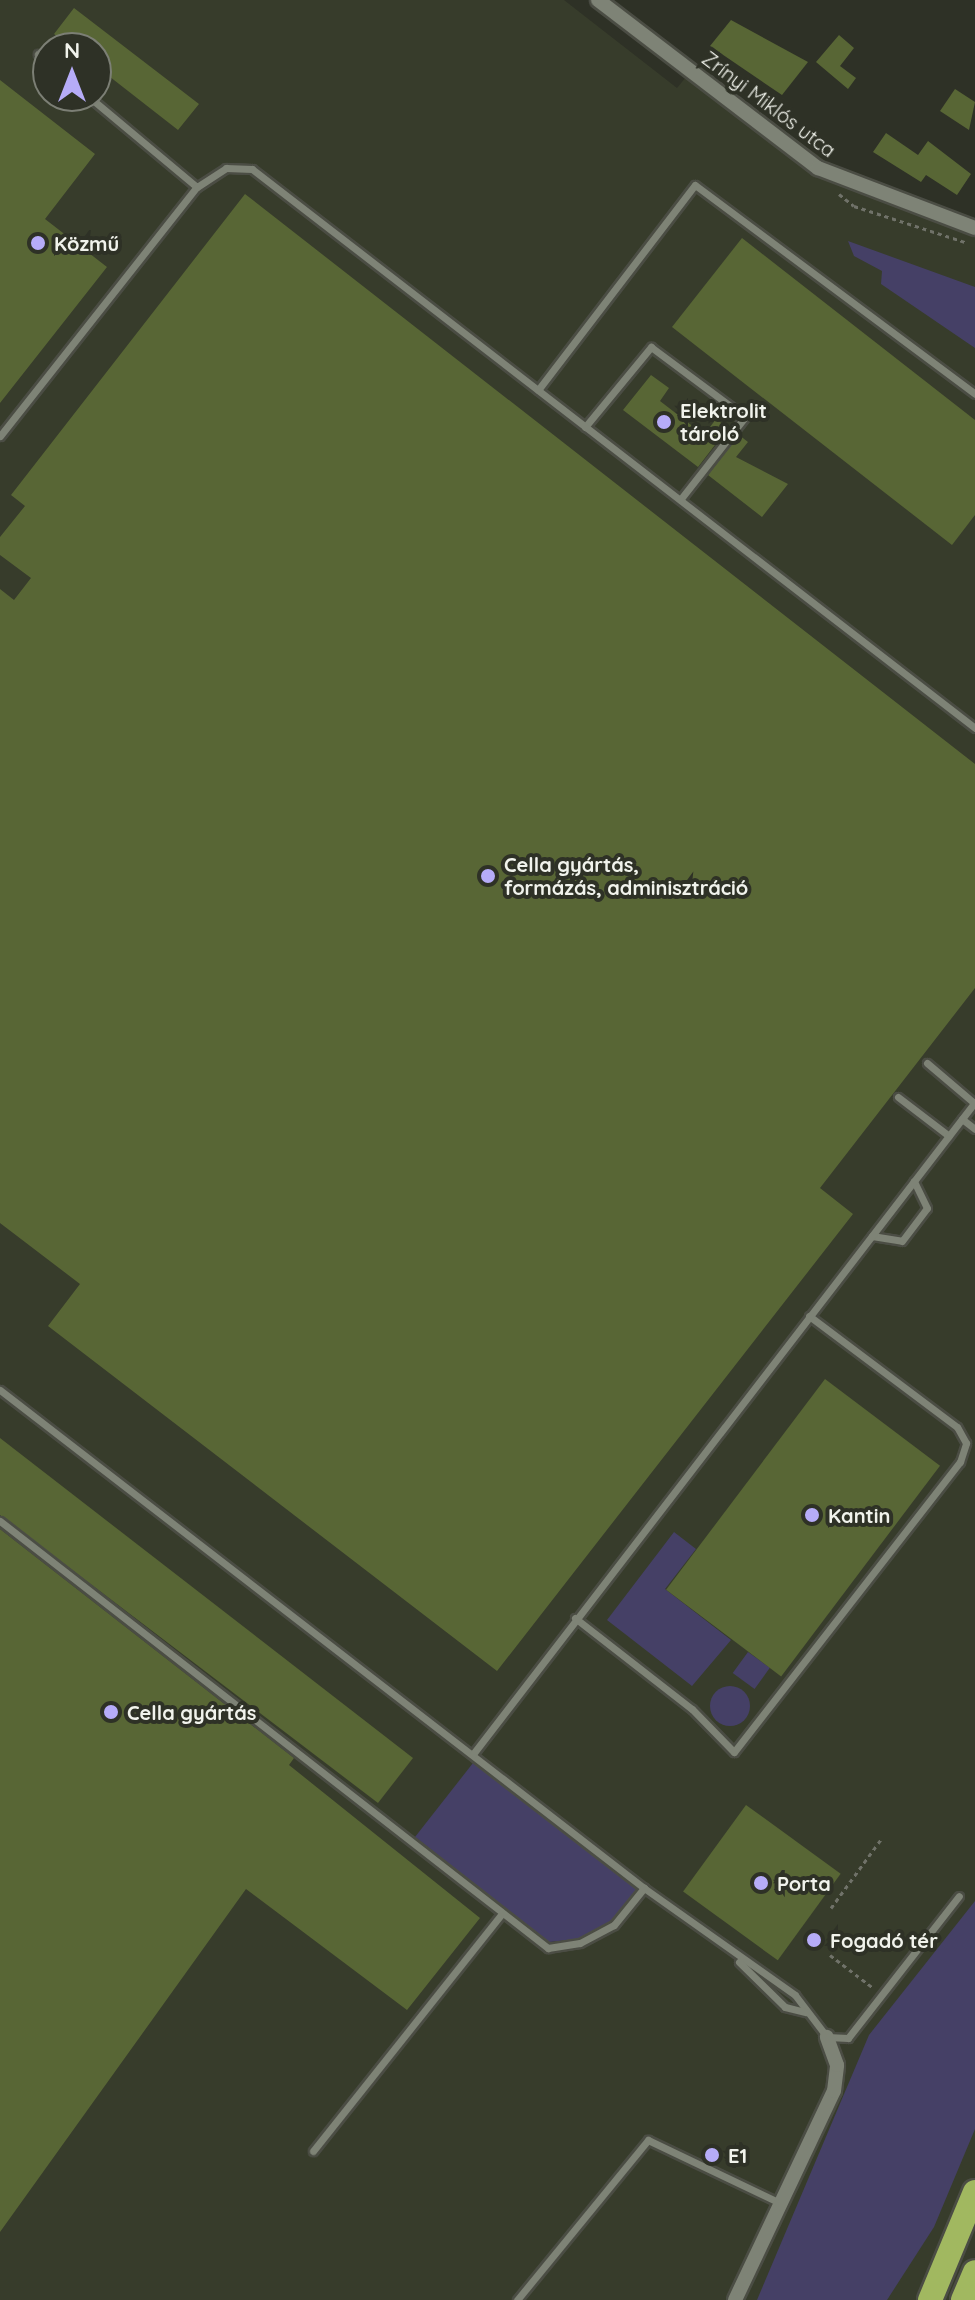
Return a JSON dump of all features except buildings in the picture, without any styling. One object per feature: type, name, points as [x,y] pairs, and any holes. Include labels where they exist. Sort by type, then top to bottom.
[{"type":"highway","points":[[930,2300],[975,2192]]},
{"type":"highway","points":[[963,2300],[975,2272]]},
{"type":"street","name":"Zrínyi Miklós utca","points":[[598,0],[818,168],[975,228]]},
{"type":"street","points":[[735,2300],[776,2201],[834,2091],[837,2065],[827,2037]]},
{"type":"lane","points":[[107,112],[197,187]]},
{"type":"lane","points":[[0,436],[197,187],[226,168],[252,169],[975,728]]},
{"type":"lane","points":[[538,390],[695,185],[975,394]]},
{"type":"lane","points":[[585,427],[651,347],[745,417],[680,500]]},
{"type":"lane","points":[[473,1754],[975,1102],[927,1063]]},
{"type":"lane","points":[[898,1097],[949,1136]]},
{"type":"lane","points":[[962,1119],[975,1129]]},
{"type":"lane","points":[[872,1236],[902,1241],[927,1208],[914,1181]]},
{"type":"lane","points":[[575,1618],[734,1752],[960,1462],[966,1443],[957,1427],[809,1316]]},
{"type":"lane","points":[[0,1390],[738,1960],[795,1995],[827,2037],[848,2038],[885,1997],[959,1896]]},
{"type":"lane","points":[[0,1521],[548,1948],[580,1943],[614,1925],[644,1888]]},
{"type":"lane","points":[[313,2151],[502,1913]]},
{"type":"lane","points":[[738,1960],[750,1980],[785,2007],[805,2012]]},
{"type":"lane","points":[[517,2300],[648,2140],[776,2201]]},
{"type":"path","points":[[831,1908],[882,1838]]},
{"type":"path","points":[[830,1955],[885,1997]]},
{"type":"shaded area","points":[[0,0],[564,0],[677,88],[695,66],[848,177],[975,219],[975,2300],[0,2300]]},
{"type":"shaded area","points":[[848,241],[975,287],[975,348],[881,284],[882,271],[854,256]]},
{"type":"shaded area","points":[[674,1532],[696,1549],[665,1589],[731,1640],[692,1686],[607,1620]]},
{"type":"shaded area","points":[[748,1652],[770,1668],[755,1689],[733,1673]]},
{"type":"shaded area","points":[[730,1686],[744,1692],[750,1706],[744,1720],[730,1726],[716,1720],[710,1706],[716,1692]]},
{"type":"shaded area","points":[[473,1763],[637,1889],[611,1922],[578,1939],[549,1942],[415,1837]]},
{"type":"shaded area","points":[[975,1901],[975,2129],[934,2227],[887,2300],[757,2300],[869,2035]]},
{"type":"place","name":"Közmű","points":[[38,243]]},
{"type":"place","name":"Elektrolit tároló","points":[[664,422]]},
{"type":"place","name":"Cella gyártás, formázás, adminisztráció","points":[[488,876]]},
{"type":"place","name":"Kantin","points":[[812,1515]]},
{"type":"place","name":"Cella gyártás","points":[[111,1712]]},
{"type":"place","name":"Porta","points":[[761,1883]]},
{"type":"place","name":"Fogadó tér","points":[[814,1940]]},
{"type":"place","name":"E1","points":[[712,2155]]}]
